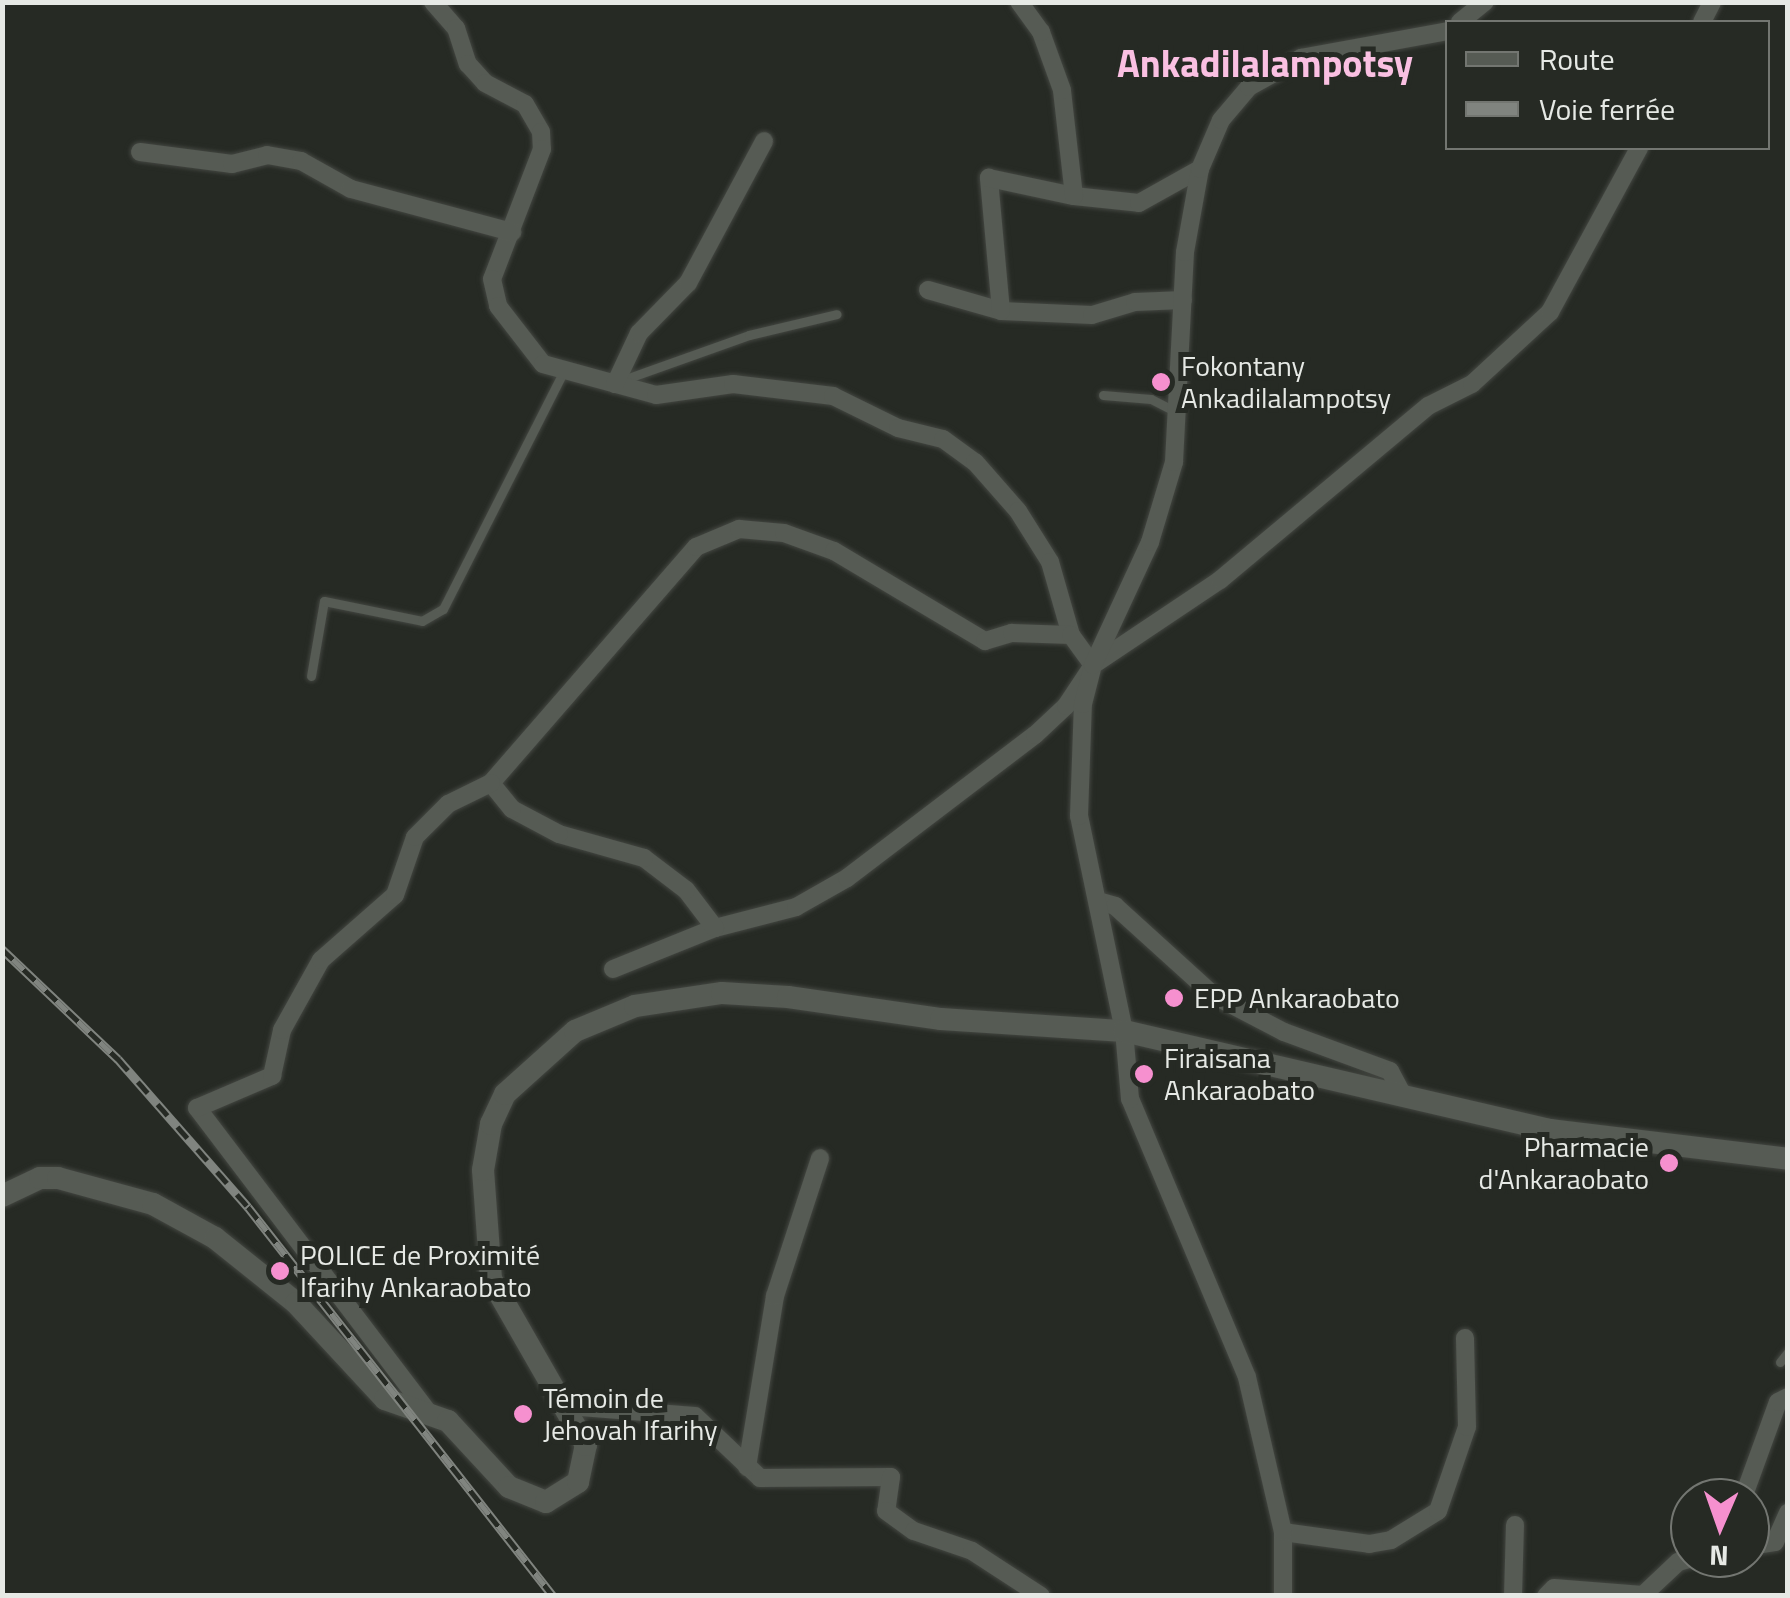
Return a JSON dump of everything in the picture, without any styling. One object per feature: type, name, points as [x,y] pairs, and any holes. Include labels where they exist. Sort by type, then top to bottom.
[{"type":"street","points":[[433,2],[456,28],[468,64],[486,82],[526,104],[541,132],[542,149],[492,279],[498,306],[543,364],[562,374],[656,395],[733,384],[833,396],[898,428],[943,439],[975,462],[1018,511],[1050,562],[1070,635]]},
{"type":"street","points":[[1019,2],[1041,32],[1062,90],[1074,196]]},
{"type":"street","points":[[1462,20],[1485,2]]},
{"type":"street","points":[[613,970],[716,928],[796,907],[847,878],[1036,734],[1066,706],[1093,666],[1150,542],[1174,462],[1183,300],[1200,170],[1220,120],[1249,88],[1301,58],[1445,32]]},
{"type":"street","points":[[615,384],[639,334],[688,283],[764,142]]},
{"type":"street","points":[[1093,666],[1220,580],[1428,406],[1472,384],[1550,312],[1638,150]]},
{"type":"street","points":[[140,152],[232,164],[267,154],[301,161],[351,189],[512,232]]},
{"type":"street","points":[[1001,310],[990,178],[1074,196],[1138,203],[1200,170]]},
{"type":"street","points":[[928,290],[1001,310],[1092,316],[1135,302],[1183,300]]},
{"type":"street","points":[[428,1412],[197,1108],[272,1076],[282,1030],[321,960],[394,895],[415,837],[448,804],[491,783],[696,547],[739,530],[784,533],[834,551],[985,641],[1012,632],[1070,635],[1086,647],[1093,666],[1083,704],[1079,816],[1124,1031],[1130,1099],[1246,1377],[1283,1532],[1283,1596]]},
{"type":"street","points":[[491,783],[512,808],[559,834],[644,858],[686,890],[716,928]]},
{"type":"street","points":[[1098,901],[1115,906],[1213,995],[1284,1032],[1390,1071],[1404,1096]]},
{"type":"street","points":[[2,1196],[40,1178],[58,1178],[153,1204],[215,1238],[296,1302],[385,1399],[448,1421],[509,1487],[546,1502],[578,1482],[586,1445],[568,1406],[512,1326],[492,1280],[483,1170],[491,1124],[506,1094],[575,1031],[635,1006],[722,994],[941,1019],[1124,1031],[1567,1133],[1788,1158]]},
{"type":"street","points":[[748,1471],[746,1446],[775,1296],[820,1158]]},
{"type":"street","points":[[1283,1532],[1369,1544],[1391,1540],[1438,1511],[1468,1428],[1465,1338]]},
{"type":"street","points":[[1750,1478],[1778,1402],[1788,1396]]},
{"type":"street","points":[[568,1406],[695,1416],[748,1471],[788,1480],[892,1477],[886,1510],[914,1531],[972,1552],[1041,1596]]},
{"type":"street","points":[[1770,1543],[1774,1542],[1788,1514]]},
{"type":"street","points":[[1514,1596],[1515,1525]]},
{"type":"street","points":[[1546,1596],[1554,1588],[1643,1595],[1670,1570]]},
{"type":"lane","points":[[615,384],[748,334],[836,314]]},
{"type":"lane","points":[[311,676],[324,601],[434,619],[562,374]]},
{"type":"lane","points":[[1103,395],[1151,399],[1178,413]]},
{"type":"lane","points":[[1780,1362],[1788,1352]]},
{"type":"railway","points":[[2,949],[118,1059],[248,1207],[553,1596]]},
{"type":"place","name":"Fokontany Ankadilalampotsy","points":[[1161,382]]},
{"type":"place","name":"EPP Ankaraobato","points":[[1174,998]]},
{"type":"place","name":"Firaisana Ankaraobato","points":[[1144,1074]]},
{"type":"place","name":"Pharmacie d'Ankaraobato","points":[[1669,1163]]},
{"type":"place","name":"POLICE de Proximité Ifarihy Ankaraobato","points":[[280,1271]]},
{"type":"place","name":"Témoin de Jehovah Ifarihy","points":[[523,1414]]},
{"type":"district","name":"Ankadilalampotsy","points":[[1265,64]]}]
